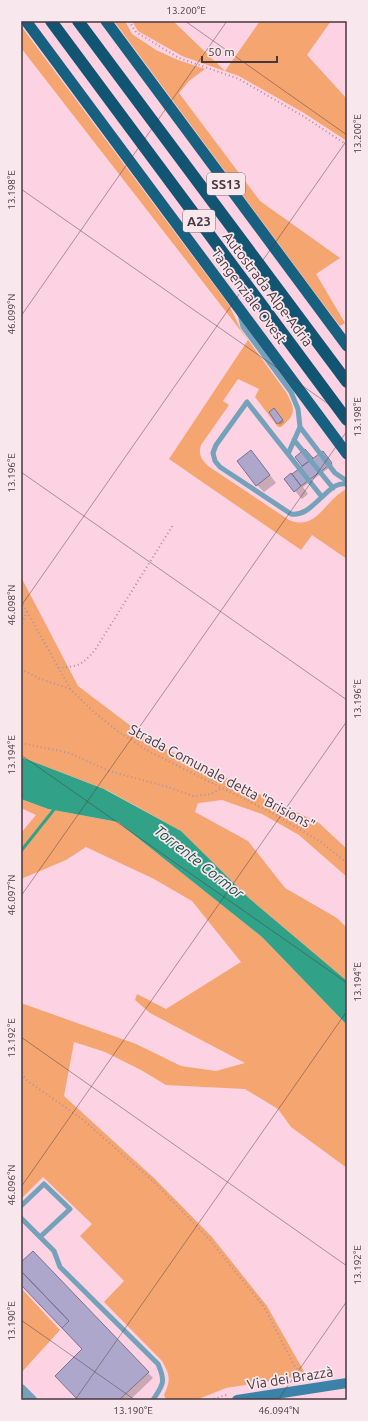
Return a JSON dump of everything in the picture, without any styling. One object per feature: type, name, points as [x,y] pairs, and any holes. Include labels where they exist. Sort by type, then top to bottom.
[{"type":"highway","name":"Tangenziale Ovest","points":[[26,21],[347,454]]},
{"type":"highway","name":"Autostrada Alpe-Adria","points":[[51,21],[347,420]]},
{"type":"highway","name":"Autostrada Alpe-Adria","points":[[78,21],[347,382]]},
{"type":"highway","name":"SS13","points":[[106,21],[347,346]]},
{"type":"main road","name":"Via dei Brazzà","points":[[237,1400],[347,1383]]},
{"type":"street","points":[[21,1389],[32,1400]]},
{"type":"lane","points":[[238,308],[243,327],[291,392],[298,410],[300,427],[335,473],[347,483]]},
{"type":"lane","points":[[322,497],[247,402],[216,445],[213,453],[215,461],[220,467],[292,514],[297,515],[302,513],[322,497],[333,488],[342,483],[347,483]]},
{"type":"lane","points":[[288,454],[300,427]]},
{"type":"lane","points":[[294,440],[333,488]]},
{"type":"lane","points":[[21,1206],[44,1184],[70,1209],[40,1237]]},
{"type":"lane","points":[[21,1218],[54,1251],[60,1267],[158,1364],[163,1375],[163,1385],[154,1400]]},
{"type":"path","points":[[129,21],[136,32],[179,58],[238,79],[303,116],[347,145]]},
{"type":"path","points":[[58,668],[76,667],[85,661],[95,650],[173,526]]},
{"type":"path","points":[[21,600],[71,690]]},
{"type":"path","points":[[21,626],[27,611]]},
{"type":"path","points":[[21,669],[38,678],[71,690]]},
{"type":"path","name":"Strada Comunale detta \"Brisions\"","points":[[71,690],[95,713],[119,732],[150,752],[272,813],[321,842],[347,864]]},
{"type":"path","points":[[21,743],[69,753],[109,771],[168,787],[193,796],[211,794],[222,788]]},
{"type":"path","points":[[21,1074],[29,1082],[94,1129],[154,1182],[209,1239],[264,1307],[294,1365],[310,1388]]},
{"type":"shaded area","points":[[114,21],[125,21],[132,34],[156,50],[178,60],[205,69],[189,81],[179,93],[260,201],[340,258],[316,274],[345,323],[340,326]]},
{"type":"shaded area","points":[[132,21],[173,21],[225,71],[260,21],[331,21],[307,55],[347,99],[347,141],[304,113],[239,76],[182,56],[138,31]]},
{"type":"shaded area","points":[[21,26],[229,305],[241,330],[286,392],[293,407],[290,418],[281,427],[278,427],[255,397],[259,389],[238,379],[223,401],[229,405],[201,445],[200,454],[202,459],[208,466],[289,520],[299,523],[307,522],[314,518],[339,494],[347,489],[347,559],[312,535],[301,550],[169,459],[248,340],[21,48]]},
{"type":"shaded area","points":[[21,577],[78,686],[152,742],[319,823],[347,849],[347,877],[299,835],[262,814],[222,800],[198,803],[195,812],[248,841],[285,888],[337,918],[347,928],[347,981],[250,899],[181,831],[107,790],[21,757]]},
{"type":"shaded area","points":[[21,799],[48,809],[118,822],[262,937],[347,1025],[347,1168],[291,1127],[278,1109],[245,1089],[166,1085],[141,1070],[105,1052],[74,1042],[64,1096],[155,1179],[212,1237],[267,1306],[306,1375],[226,1388],[196,1400],[166,1400],[164,1395],[169,1378],[162,1361],[104,1302],[124,1281],[80,1236],[92,1224],[43,1177],[21,1199],[21,1003],[136,1044],[181,1066],[216,1071],[245,1063],[150,1013],[135,1000],[137,994],[166,1009],[241,962],[192,901],[154,879],[86,847],[66,860],[21,879],[21,833],[36,815],[21,808]]},
{"type":"shaded area","points":[[21,1288],[60,1330],[21,1373]]},
{"type":"water","name":"Torrente Cormor","points":[[21,757],[104,789],[181,831],[250,899],[347,981],[347,1025],[262,937],[118,822],[48,809],[21,799]]},
{"type":"building","points":[[274,408],[283,420],[277,424],[269,412]]},
{"type":"building","points":[[305,449],[313,458],[302,466],[295,457]]},
{"type":"building","points":[[251,450],[270,475],[256,486],[237,461]]},
{"type":"building","points":[[323,451],[332,463],[301,486],[292,474]]},
{"type":"building","points":[[291,473],[301,486],[294,492],[284,479]]},
{"type":"building","points":[[33,1251],[149,1372],[119,1400],[78,1400],[55,1376],[82,1349],[62,1328],[69,1321],[21,1271],[21,1262]]},
{"type":"building","points":[[21,1271],[69,1321],[62,1328],[21,1285]]},
{"type":"waterway","points":[[21,851],[56,807]]}]
